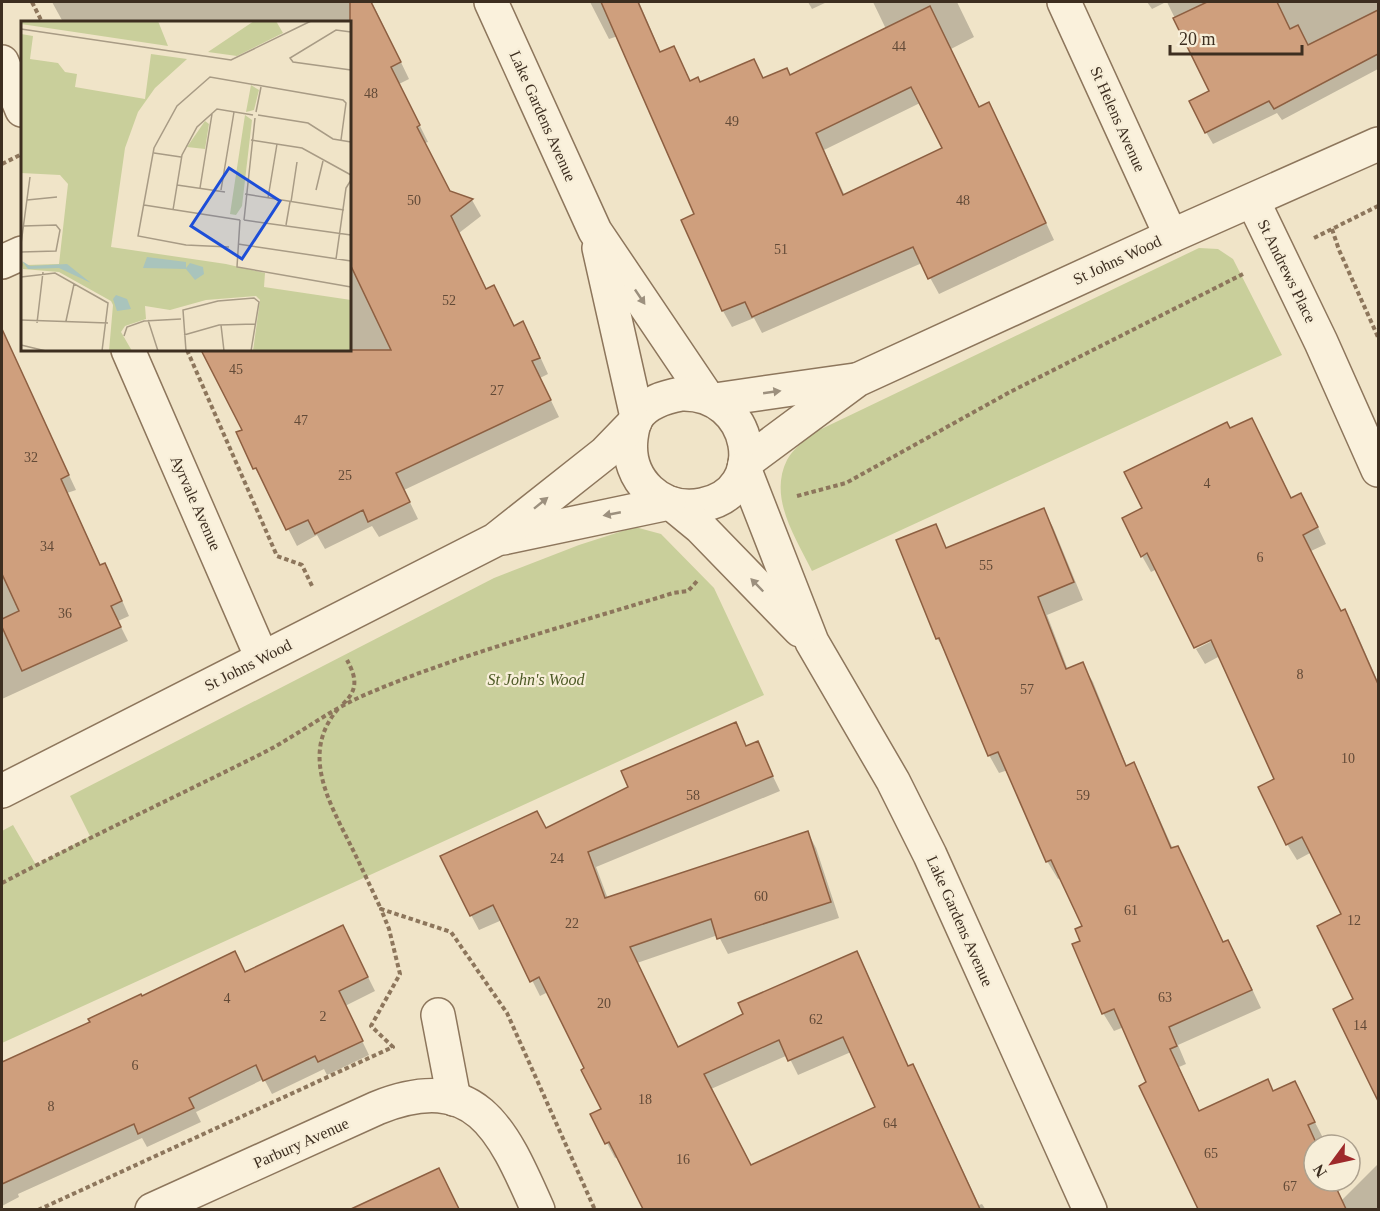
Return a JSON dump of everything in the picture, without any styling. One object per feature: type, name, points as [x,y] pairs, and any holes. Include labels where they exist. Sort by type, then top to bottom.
[{"type":"street","name":"Lake Gardens Avenue","points":[[491,2],[596,231],[711,398]]},
{"type":"street","name":"St Helens Avenue","points":[[1064,2],[1171,236]]},
{"type":"street","points":[[2,62],[21,108]]},
{"type":"street","name":"St Johns Wood","points":[[744,465],[857,380],[1378,144]]},
{"type":"street","name":"St Andrews Place","points":[[1253,201],[1321,342],[1378,470]]},
{"type":"street","name":"Lake Gardens Avenue","points":[[596,231],[636,419]]},
{"type":"street","points":[[2,262],[21,253]]},
{"type":"street","name":"St Andrews Place","points":[[1321,342],[1332,359],[1378,414]]},
{"type":"street","name":"Ayrvale Avenue","points":[[128,351],[262,658]]},
{"type":"street","name":"St Johns Wood","points":[[711,398],[857,380]]},
{"type":"street","points":[[691,394],[711,398],[732,415],[745,443],[744,465],[736,484],[722,498],[700,506],[671,504],[649,492],[636,473],[631,451],[636,419],[651,404],[671,396],[691,394]]},
{"type":"street","name":"St Johns Wood","points":[[2,791],[328,623],[495,540],[605,453],[636,419]]},
{"type":"street","name":"Lake Gardens Avenue","points":[[744,465],[812,642],[893,781],[930,855],[1090,1209]]},
{"type":"street","name":"Lake Gardens Avenue","points":[[671,504],[700,527],[812,642]]},
{"type":"street","name":"St Johns Wood","points":[[495,540],[671,504]]},
{"type":"street","points":[[438,1015],[454,1099],[474,1109],[500,1134],[515,1158],[538,1209]]},
{"type":"street","name":"Parbury Avenue","points":[[152,1209],[391,1103],[428,1095],[454,1099]]},
{"type":"path","points":[[32,2],[42,21]]},
{"type":"path","points":[[2,164],[21,154]]},
{"type":"path","points":[[764,520],[786,500],[846,483],[1010,392],[1378,206]]},
{"type":"path","points":[[1332,229],[1378,338]]},
{"type":"path","points":[[187,351],[277,556],[302,565],[352,670],[356,683],[351,697],[327,723],[323,732],[319,753],[320,766],[335,813],[381,909]]},
{"type":"path","points":[[2,883],[264,752],[341,706],[374,691],[451,663],[674,593],[688,591],[726,554]]},
{"type":"path","points":[[38,1209],[393,1047]]},
{"type":"green space","points":[[1199,248],[1218,249],[1233,259],[1282,355],[812,571],[786,517],[781,489],[782,474],[787,460],[795,449],[813,433]]},
{"type":"green space","name":"St John's Wood","points":[[635,527],[661,534],[714,588],[764,695],[2,1043],[2,831],[13,825],[36,865],[90,836],[70,796],[494,578],[579,545]]},
{"type":"building","points":[[350,2],[371,2],[401,62],[391,67],[420,125],[417,127],[450,191],[473,199],[451,216],[486,289],[494,285],[514,326],[523,321],[540,358],[532,361],[551,400],[396,473],[410,502],[368,522],[363,510],[315,534],[308,520],[286,530],[256,468],[253,469],[236,432],[242,430],[202,351],[391,350],[351,266]]},
{"type":"building","points":[[601,2],[638,2],[660,52],[674,46],[690,81],[698,77],[700,82],[754,59],[763,78],[787,68],[790,75],[930,6],[979,107],[989,102],[1046,223],[928,279],[913,247],[752,317],[745,302],[722,311],[681,220],[694,214]],"holes":[[[911,87],[942,148],[843,195],[816,133]]]},
{"type":"building","points":[[1207,2],[1277,2],[1290,29],[1298,25],[1308,45],[1378,10],[1378,54],[1274,109],[1269,101],[1205,133],[1189,101],[1209,91],[1173,18]]},
{"type":"building","points":[[2,329],[69,475],[61,479],[100,565],[105,563],[122,601],[111,606],[121,627],[22,671],[2,627],[2,619],[19,611],[2,574]]},
{"type":"building","points":[[1252,418],[1291,498],[1301,493],[1318,527],[1303,535],[1341,611],[1345,609],[1378,684],[1378,1101],[1333,1009],[1353,999],[1317,926],[1341,914],[1302,837],[1286,845],[1258,787],[1274,779],[1211,640],[1194,648],[1147,553],[1141,557],[1122,518],[1142,508],[1124,472],[1227,422],[1230,428]]},
{"type":"building","points":[[1044,508],[1074,582],[1038,597],[1066,669],[1083,662],[1126,766],[1134,762],[1171,848],[1178,846],[1223,942],[1228,940],[1252,990],[1169,1027],[1177,1046],[1170,1049],[1199,1111],[1268,1079],[1273,1091],[1295,1081],[1315,1122],[1308,1125],[1312,1133],[1302,1133],[1302,1193],[1339,1193],[1346,1209],[1198,1209],[1139,1086],[1146,1082],[1114,1009],[1102,1014],[1072,944],[1080,941],[1075,929],[1082,926],[1051,860],[1046,862],[998,752],[988,756],[939,638],[936,639],[896,540],[936,524],[946,548]]},
{"type":"building","points":[[736,722],[746,746],[758,741],[773,776],[588,852],[605,898],[808,831],[831,902],[717,939],[711,919],[630,947],[678,1047],[743,1014],[738,1003],[857,951],[908,1066],[913,1064],[980,1209],[643,1209],[609,1142],[605,1144],[590,1114],[601,1109],[581,1070],[584,1068],[539,977],[530,982],[493,905],[470,916],[440,856],[537,811],[546,828],[628,787],[621,771]],"holes":[[[843,1037],[875,1107],[751,1165],[704,1074],[779,1040],[788,1061]]]},
{"type":"building","points":[[343,925],[368,977],[339,991],[363,1041],[318,1062],[315,1056],[263,1081],[256,1065],[189,1098],[194,1108],[138,1134],[134,1124],[2,1184],[2,1062],[90,1022],[88,1019],[235,951],[245,972]]},
{"type":"building","points":[[439,1168],[459,1209],[351,1209]]}]
